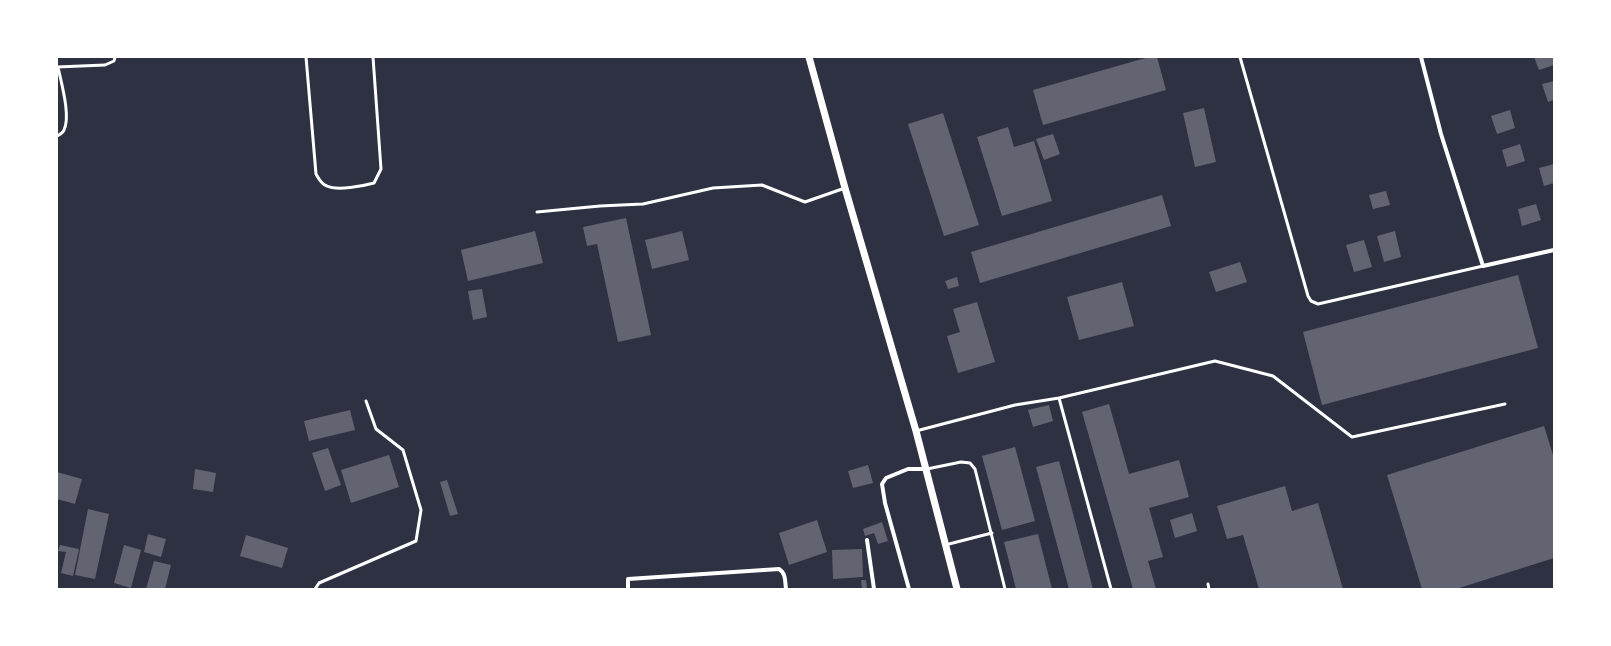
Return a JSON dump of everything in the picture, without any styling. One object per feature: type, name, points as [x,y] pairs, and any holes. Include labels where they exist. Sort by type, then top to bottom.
[{"type":"street","points":[[809,57],[845,188],[916,431],[957,589]]},
{"type":"street","points":[[1421,57],[1441,134],[1483,266],[1554,250]]},
{"type":"street","points":[[908,589],[882,484],[886,478],[908,469],[925,469]]},
{"type":"street","points":[[867,540],[874,589]]},
{"type":"street","points":[[628,589],[628,579],[779,569],[782,570],[786,589]]},
{"type":"lane","points":[[57,136],[64,131],[66,122],[63,89],[58,67],[105,65],[114,61],[114,57]]},
{"type":"lane","points":[[306,57],[316,174],[322,183],[328,187],[359,187],[374,182],[381,169],[373,57]]},
{"type":"lane","points":[[1240,57],[1308,296],[1312,301],[1318,304],[1483,266]]},
{"type":"lane","points":[[537,212],[600,206],[643,204],[713,188],[762,186],[805,202],[845,188]]},
{"type":"lane","points":[[916,431],[1015,405],[1059,398],[1215,361],[1273,376],[1352,437],[1505,404]]},
{"type":"lane","points":[[1059,398],[1111,589]]},
{"type":"lane","points":[[315,589],[318,583],[416,541],[421,510],[403,450],[376,429],[366,401]]},
{"type":"lane","points":[[925,469],[961,462],[970,463],[975,469],[1005,589]]},
{"type":"lane","points":[[945,545],[992,533]]},
{"type":"lane","points":[[1208,584],[1209,589]]},
{"type":"building","points":[[1149,57],[1157,57],[1166,90],[1043,125],[1033,90]]},
{"type":"building","points":[[1534,57],[1554,57],[1554,65],[1539,70]]},
{"type":"building","points":[[1554,81],[1554,100],[1548,102],[1542,84]]},
{"type":"building","points":[[1204,108],[1216,162],[1195,167],[1183,113]]},
{"type":"building","points":[[1510,110],[1515,128],[1497,134],[1491,116]]},
{"type":"building","points":[[943,113],[979,225],[944,236],[908,124]]},
{"type":"building","points":[[1008,127],[1014,147],[1034,141],[1052,201],[1002,216],[977,137]]},
{"type":"building","points":[[1053,134],[1060,154],[1044,160],[1036,139]]},
{"type":"building","points":[[1520,144],[1525,161],[1507,167],[1502,150]]},
{"type":"building","points":[[1554,164],[1554,183],[1544,186],[1539,168]]},
{"type":"building","points":[[1386,191],[1390,205],[1373,209],[1369,195]]},
{"type":"building","points":[[1162,195],[1171,226],[980,283],[971,252]]},
{"type":"building","points":[[1536,204],[1541,220],[1522,226],[1518,209]]},
{"type":"building","points":[[626,218],[651,335],[618,342],[597,244],[587,246],[583,227]]},
{"type":"building","points":[[535,231],[543,263],[468,281],[461,250]]},
{"type":"building","points":[[682,231],[689,260],[652,269],[645,240]]},
{"type":"building","points":[[1395,231],[1401,257],[1384,262],[1377,236]]},
{"type":"building","points":[[1364,240],[1372,267],[1354,272],[1346,245]]},
{"type":"building","points":[[1240,262],[1247,282],[1216,292],[1209,272]]},
{"type":"building","points":[[1518,275],[1538,348],[1322,405],[1303,332]]},
{"type":"building","points":[[957,277],[959,286],[948,289],[945,281]]},
{"type":"building","points":[[1122,282],[1134,326],[1079,340],[1067,297]]},
{"type":"building","points":[[482,289],[487,317],[473,320],[468,291]]},
{"type":"building","points":[[977,302],[995,362],[958,373],[947,336],[960,332],[953,309]]},
{"type":"building","points":[[1109,404],[1129,474],[1179,460],[1189,497],[1149,508],[1163,557],[1148,561],[1156,589],[1133,589],[1082,412]]},
{"type":"building","points":[[1049,405],[1053,421],[1033,427],[1028,410]]},
{"type":"building","points":[[350,410],[355,430],[309,441],[304,421]]},
{"type":"building","points":[[1544,426],[1554,458],[1554,558],[1456,589],[1422,589],[1387,475]]},
{"type":"building","points":[[1015,447],[1035,521],[1002,530],[982,456]]},
{"type":"building","points":[[328,448],[341,485],[325,491],[312,453]]},
{"type":"building","points":[[389,455],[399,487],[351,503],[341,470]]},
{"type":"building","points":[[1059,461],[1093,589],[1069,589],[1036,467]]},
{"type":"building","points":[[868,465],[873,483],[853,488],[848,471]]},
{"type":"building","points":[[195,469],[216,473],[213,492],[193,489]]},
{"type":"building","points":[[57,472],[82,479],[75,504],[57,499]]},
{"type":"building","points":[[447,480],[458,514],[450,516],[440,482]]},
{"type":"building","points":[[1285,486],[1292,511],[1318,503],[1343,589],[1259,589],[1243,535],[1227,539],[1217,506]]},
{"type":"building","points":[[88,509],[109,514],[95,579],[75,575]]},
{"type":"building","points":[[1192,513],[1197,531],[1175,538],[1170,520]]},
{"type":"building","points":[[817,520],[827,552],[789,565],[779,533]]},
{"type":"building","points":[[882,522],[888,541],[878,544],[874,533],[865,536],[863,529]]},
{"type":"building","points":[[148,534],[166,539],[161,557],[144,552]]},
{"type":"building","points":[[1038,534],[1052,589],[1016,589],[1004,542]]},
{"type":"building","points":[[246,535],[288,548],[282,568],[240,556]]},
{"type":"building","points":[[60,545],[79,549],[73,576],[61,573],[66,552],[58,551]]},
{"type":"building","points":[[124,545],[141,550],[131,588],[114,583]]},
{"type":"building","points":[[862,549],[863,577],[833,579],[832,550]]},
{"type":"building","points":[[154,561],[171,565],[165,589],[146,589]]},
{"type":"building","points":[[861,580],[866,580],[867,589],[862,589]]}]
